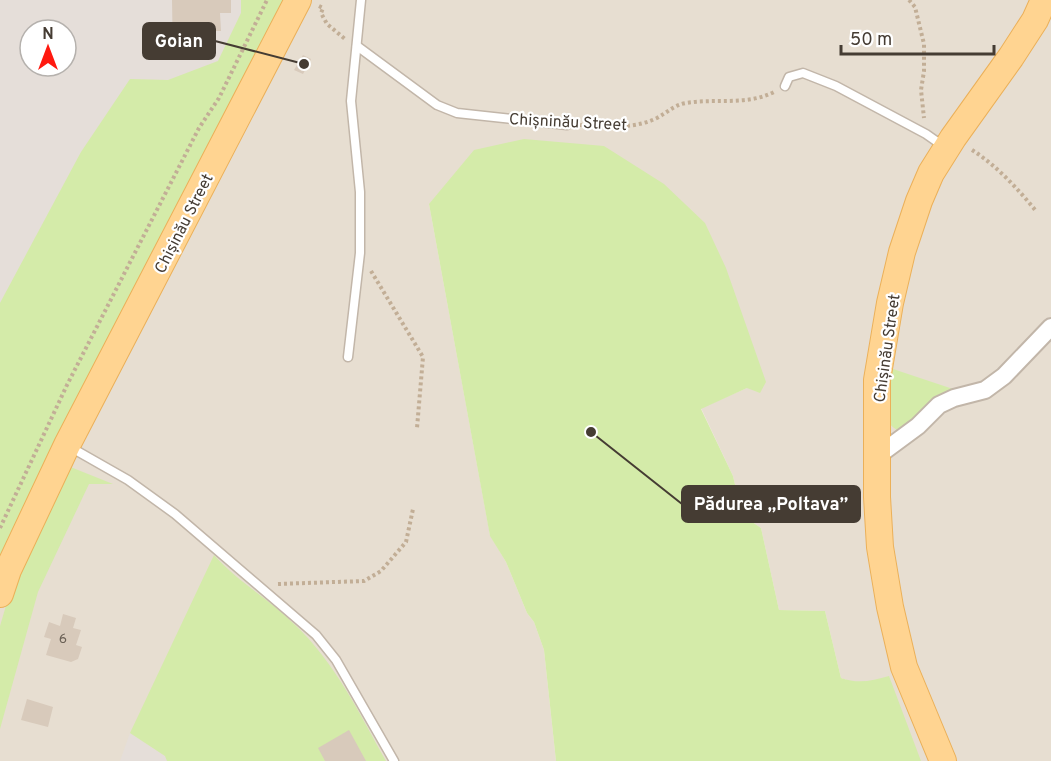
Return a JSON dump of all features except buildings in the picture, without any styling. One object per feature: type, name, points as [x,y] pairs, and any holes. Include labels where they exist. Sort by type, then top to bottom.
[{"type":"main road","name":"Chișinău Street","points":[[0,594],[8,570],[67,445],[298,0]]},
{"type":"main road","name":"Chișinău Street","points":[[943,761],[904,668],[890,607],[880,547],[876,457],[878,380],[890,303],[903,252],[918,201],[931,173],[941,140],[1011,57],[1035,20],[1044,0]]},
{"type":"street","points":[[876,457],[918,426],[939,405],[954,398],[985,390],[1004,376],[1051,327]]},
{"type":"lane","points":[[348,357],[360,253],[360,192],[351,100],[361,0]]},
{"type":"lane","name":"Chișninău Street","points":[[357,46],[437,105],[457,113],[567,125]]},
{"type":"lane","points":[[785,86],[789,77],[803,73],[836,86],[941,140]]},
{"type":"lane","points":[[67,445],[128,480],[175,514],[316,635],[336,660],[394,761]]},
{"type":"path","points":[[0,528],[72,375],[199,128],[219,98],[267,0]]},
{"type":"path","points":[[909,0],[915,7],[924,44],[921,90],[941,140],[982,156],[1026,198],[1036,211]]},
{"type":"path","points":[[323,8],[321,13],[327,24],[339,36],[357,46]]},
{"type":"path","name":"Chișninău Street","points":[[567,125],[630,127],[658,117],[673,106],[687,103],[759,99],[785,86]]},
{"type":"path","points":[[360,253],[423,357],[417,428]]},
{"type":"path","points":[[260,586],[364,581],[381,571],[406,542],[413,509]]},
{"type":"path","points":[[0,517],[5,515]]},
{"type":"shaded area","points":[[0,0],[1051,0],[1051,761],[901,761],[852,682],[841,678],[825,611],[779,610],[761,528],[742,515],[733,476],[701,408],[747,388],[429,204],[490,535],[506,562],[527,613],[534,622],[544,650],[556,761],[0,761]]},
{"type":"shaded area","points":[[0,0],[241,0],[241,13],[218,61],[168,80],[130,79],[81,152],[0,303]]},
{"type":"shaded area","points":[[130,733],[165,756],[167,761],[120,761]]},
{"type":"green space","points":[[241,0],[286,0],[0,575],[0,303],[81,152],[130,79],[168,80],[218,61],[241,13]]},
{"type":"green space","points":[[524,139],[604,146],[664,184],[705,223],[726,268],[766,382],[760,393],[747,388],[701,409],[733,476],[742,515],[761,528],[779,610],[825,611],[841,678],[865,681],[889,676],[921,761],[556,761],[544,650],[534,622],[527,613],[506,562],[490,536],[429,204],[474,150]]},
{"type":"green space","points":[[891,368],[956,390],[900,432],[889,422],[886,410]]},
{"type":"green space","points":[[68,466],[113,484],[89,484],[38,592],[0,729],[0,626],[17,568]]},
{"type":"green space","points":[[214,555],[309,639],[334,671],[386,761],[167,761],[165,756],[130,733]]},
{"type":"place","name":"Goian","points":[[304,64]]},
{"type":"place","name":"Pădurea „Poltava”","points":[[591,432]]}]
